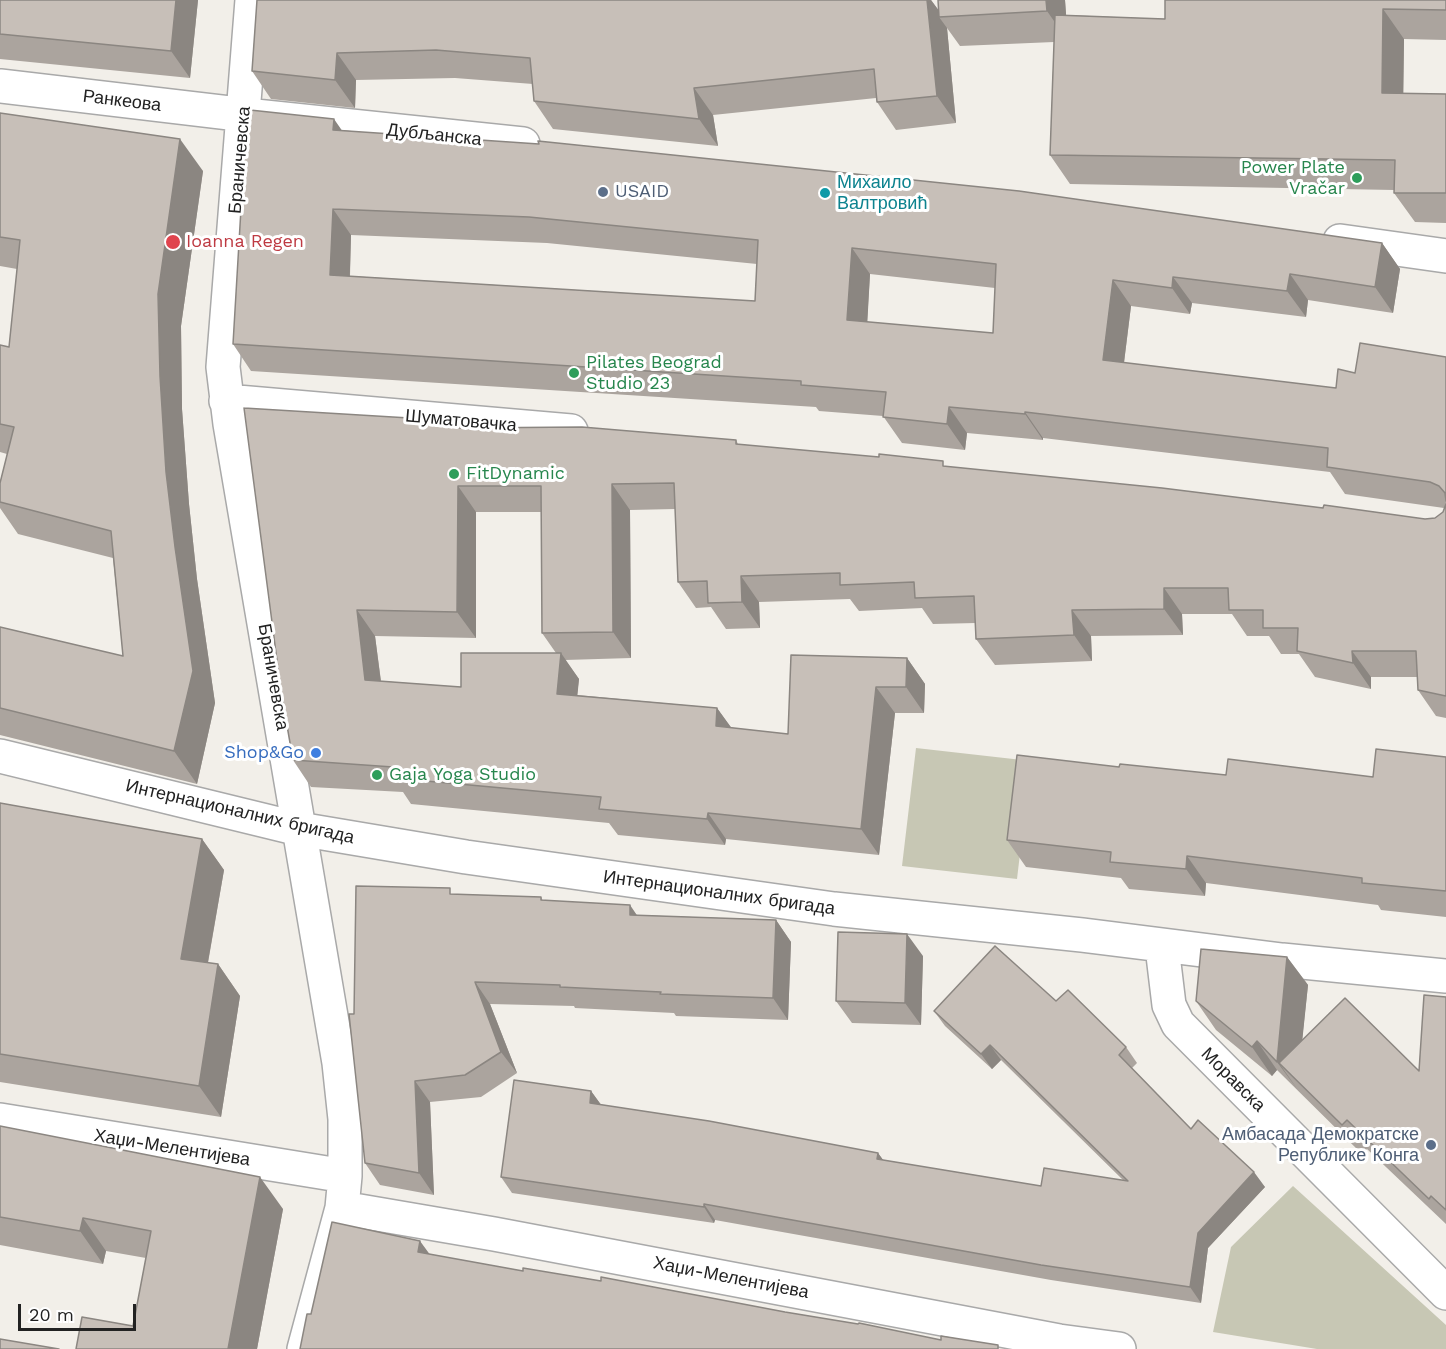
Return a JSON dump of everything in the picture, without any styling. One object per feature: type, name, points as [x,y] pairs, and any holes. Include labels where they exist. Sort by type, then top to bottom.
[{"type":"street","name":"Браничевска","points":[[252,0],[223,367],[226,401],[339,1063],[345,1119],[345,1176],[342,1208],[304,1349]]},
{"type":"street","name":"Ранкеова","points":[[0,86],[244,115]]},
{"type":"street","name":"Дубљанска","points":[[244,115],[552,147]]},
{"type":"street","points":[[1307,237],[1446,256]]},
{"type":"street","name":"Шуматовачка","points":[[226,401],[603,434]]},
{"type":"street","name":"Интернационалних бригада","points":[[0,756],[299,829],[478,859],[834,909],[1162,947],[1446,976]]},
{"type":"street","name":"Моравска","points":[[1162,947],[1169,1005],[1178,1024],[1446,1293]]},
{"type":"street","name":"Хаџи-Мелентијева","points":[[0,1120],[345,1176]]},
{"type":"street","name":"Хаџи-Мелентијева","points":[[342,1208],[506,1236],[1059,1341],[1119,1349]]},
{"type":"shaded area","points":[[916,748],[1031,761],[1017,879],[902,866]]},
{"type":"shaded area","points":[[1293,1186],[1446,1325],[1446,1349],[1317,1349],[1213,1332],[1231,1247]]},
{"type":"building","points":[[0,0],[176,0],[171,51],[0,34]]},
{"type":"building","points":[[257,0],[927,0],[937,96],[877,102],[874,69],[694,88],[699,119],[534,101],[530,58],[436,50],[337,53],[335,80],[252,71]]},
{"type":"building","points":[[938,0],[1046,0],[1047,11],[939,17]]},
{"type":"building","points":[[1165,0],[1446,0],[1446,10],[1383,9],[1382,93],[1446,94],[1446,193],[1394,193],[1395,160],[1050,155],[1055,15],[1165,19]]},
{"type":"building","points":[[250,110],[334,119],[333,130],[539,144],[538,141],[1019,191],[1382,243],[1375,287],[1290,274],[1287,291],[1173,277],[1172,288],[1113,280],[1103,360],[1336,388],[1338,369],[1355,373],[1360,343],[1446,357],[1446,501],[1445,493],[1439,486],[1430,482],[1327,467],[1328,448],[1025,412],[1025,414],[949,407],[947,424],[883,417],[886,392],[801,385],[801,381],[233,344],[246,124],[249,125]],"holes":[[[333,209],[529,217],[758,240],[755,301],[330,275]],[[852,248],[996,264],[993,333],[847,320]]]},
{"type":"building","points":[[0,113],[180,139],[158,294],[166,472],[193,671],[174,751],[0,708],[0,627],[123,656],[111,531],[0,502],[0,483],[14,427],[0,424],[0,345],[9,347],[20,240],[0,237]]},
{"type":"building","points":[[244,408],[459,421],[459,428],[582,427],[736,440],[736,444],[879,457],[879,454],[943,461],[943,466],[1162,488],[1323,508],[1324,505],[1425,519],[1435,518],[1443,512],[1446,504],[1446,696],[1418,690],[1416,651],[1352,651],[1353,663],[1297,651],[1298,628],[1263,628],[1263,610],[1229,610],[1228,588],[1164,588],[1164,609],[1072,610],[1074,635],[976,639],[974,596],[915,598],[914,582],[840,585],[840,573],[741,576],[742,602],[708,603],[707,581],[678,582],[674,483],[612,484],[613,632],[542,633],[541,486],[458,486],[457,612],[357,610],[365,680],[461,687],[461,653],[561,653],[557,694],[717,708],[716,726],[788,734],[791,655],[907,658],[906,687],[876,687],[861,829],[708,813],[707,819],[599,809],[601,797],[393,778],[393,767],[293,760],[281,691]]},
{"type":"building","points":[[1376,749],[1446,757],[1446,891],[1362,883],[1362,878],[1187,856],[1186,869],[1110,862],[1111,852],[1007,840],[1017,755],[1119,767],[1120,764],[1226,775],[1228,759],[1373,777]]},
{"type":"building","points":[[0,803],[202,839],[181,959],[218,964],[199,1086],[0,1054]]},
{"type":"building","points":[[356,886],[450,888],[450,894],[541,897],[541,900],[630,905],[630,915],[776,920],[773,998],[660,994],[661,992],[560,987],[560,985],[475,982],[501,1052],[465,1075],[415,1081],[419,1173],[365,1163],[349,1014],[354,1014]]},
{"type":"building","points":[[838,932],[907,934],[905,1003],[836,1001]]},
{"type":"building","points":[[995,946],[1056,1001],[1068,990],[1126,1047],[1119,1055],[1191,1129],[1198,1120],[1254,1172],[1198,1233],[1190,1287],[1041,1265],[704,1204],[704,1207],[501,1177],[514,1080],[591,1091],[590,1103],[709,1121],[878,1153],[877,1159],[1041,1186],[1044,1168],[1128,1181],[990,1045],[981,1054],[934,1011]]},
{"type":"building","points":[[1201,949],[1287,957],[1277,1062],[1257,1041],[1252,1047],[1196,1001]]},
{"type":"building","points":[[1424,995],[1446,997],[1446,1210],[1431,1196],[1429,1199],[1347,1120],[1342,1125],[1279,1063],[1345,998],[1419,1071]]},
{"type":"building","points":[[0,1126],[260,1177],[228,1349],[76,1349],[82,1317],[133,1326],[151,1231],[83,1218],[80,1231],[0,1217]]},
{"type":"building","points":[[332,1222],[420,1241],[418,1252],[523,1271],[523,1268],[601,1281],[601,1277],[941,1340],[941,1336],[998,1345],[998,1349],[300,1349],[307,1314],[311,1314]]},
{"type":"building","points":[[0,1339],[59,1349],[0,1349]]},
{"type":"place","name":"Power Plate Vračar","points":[[1357,178]]},
{"type":"place","name":"USAID","points":[[603,192]]},
{"type":"place","name":"Михаило Валтровић","points":[[825,193]]},
{"type":"place","name":"Ioanna Regen","points":[[173,242]]},
{"type":"place","name":"Pilates Beograd Studio 23","points":[[574,373]]},
{"type":"place","name":"FitDynamic","points":[[454,474]]},
{"type":"place","name":"Shop&Go","points":[[316,753]]},
{"type":"place","name":"Gaja Yoga Studio","points":[[377,775]]},
{"type":"place","name":"Амбасада Демократске Републике Конга","points":[[1431,1145]]}]
